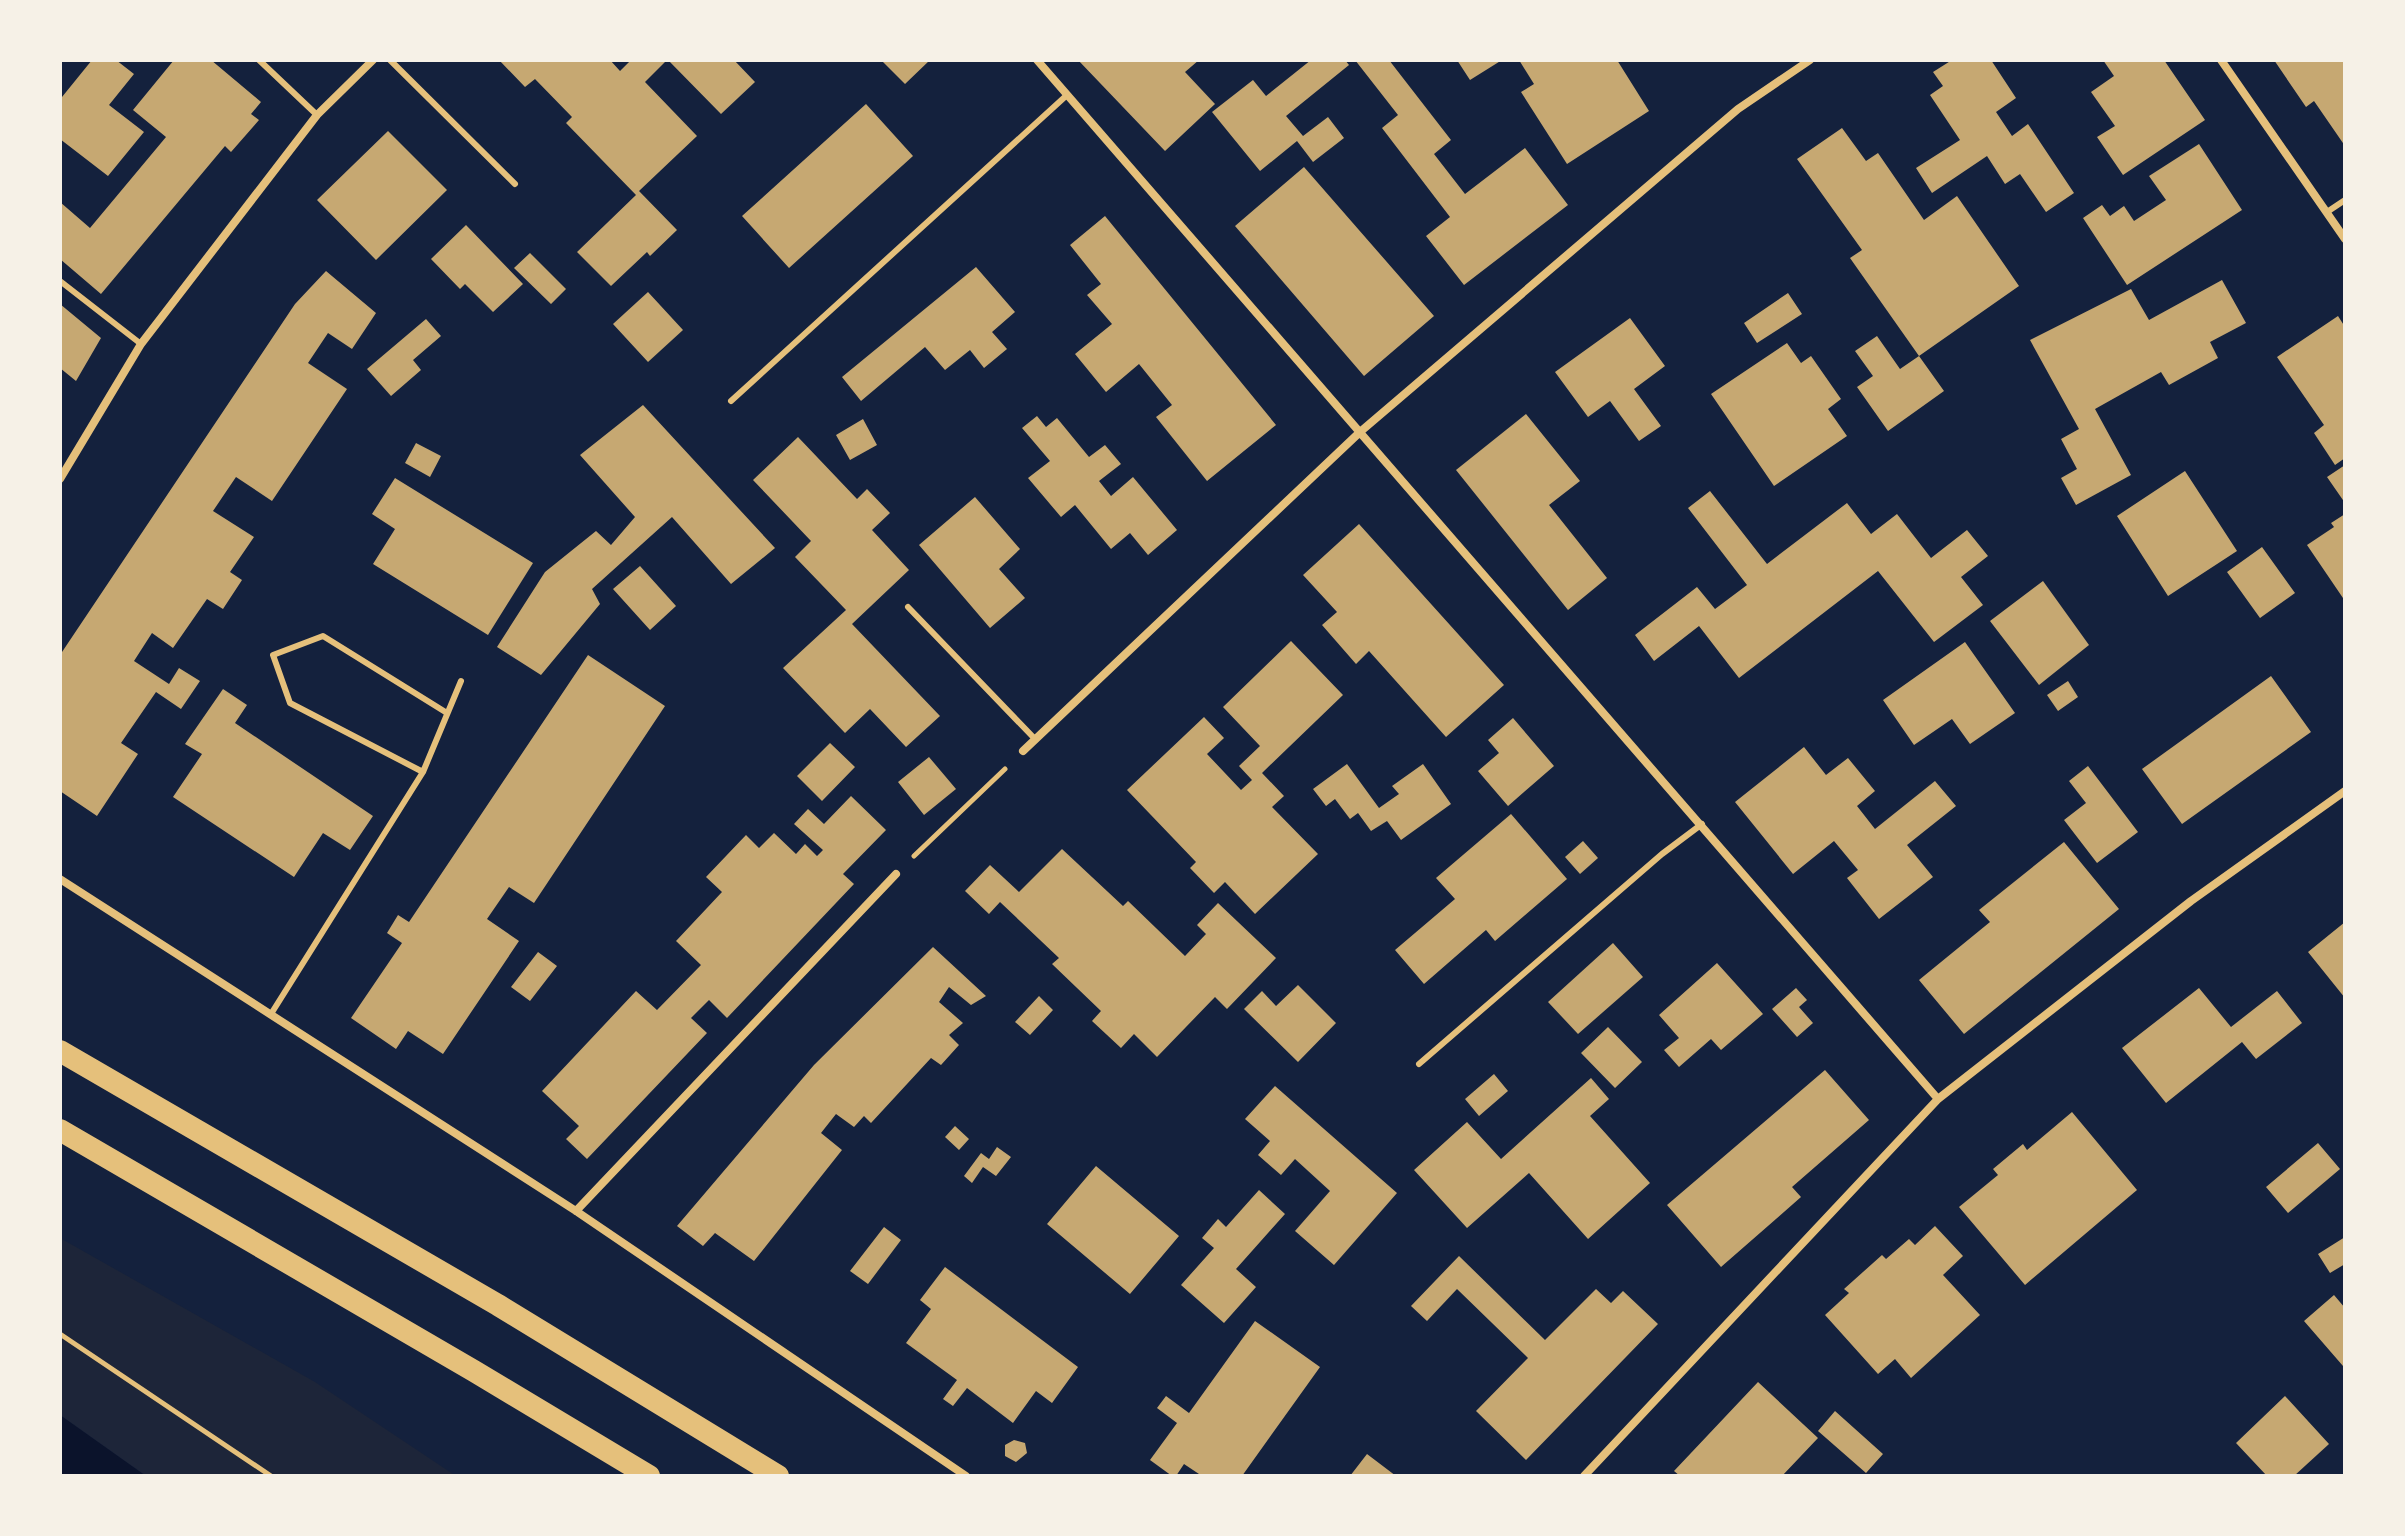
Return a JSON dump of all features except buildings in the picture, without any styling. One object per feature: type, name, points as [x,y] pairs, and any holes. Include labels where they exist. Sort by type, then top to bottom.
[{"type":"highway","points":[[60,1051],[498,1305],[778,1476]]},
{"type":"highway","points":[[60,1130],[649,1476]]},
{"type":"street","points":[[61,476],[141,344],[317,115],[373,60]]},
{"type":"street","points":[[1037,60],[1938,1099]]},
{"type":"street","points":[[1023,751],[1360,432],[1738,109],[1810,60]]},
{"type":"street","points":[[2221,60],[2345,239]]},
{"type":"street","points":[[1584,1476],[1938,1099],[2191,901],[2345,791]]},
{"type":"street","points":[[576,1211],[896,874]]},
{"type":"street","points":[[60,879],[576,1211],[966,1476]]},
{"type":"lane","points":[[259,60],[317,115]]},
{"type":"lane","points":[[390,60],[515,184]]},
{"type":"lane","points":[[731,401],[1067,95]]},
{"type":"lane","points":[[2327,212],[2345,200]]},
{"type":"lane","points":[[60,281],[141,344]]},
{"type":"lane","points":[[908,607],[1035,739]]},
{"type":"lane","points":[[423,772],[290,703],[273,655],[323,636],[447,713]]},
{"type":"lane","points":[[271,1014],[423,772],[461,681]]},
{"type":"lane","points":[[1419,1064],[1662,854],[1702,824]]},
{"type":"path","points":[[896,874],[1023,751]]},
{"type":"path","points":[[60,1334],[271,1476]]},
{"type":"shaded area","points":[[60,1238],[315,1382],[456,1476],[146,1476],[60,1415]]},
{"type":"shaded area","points":[[60,1415],[146,1476],[60,1476]]}]
